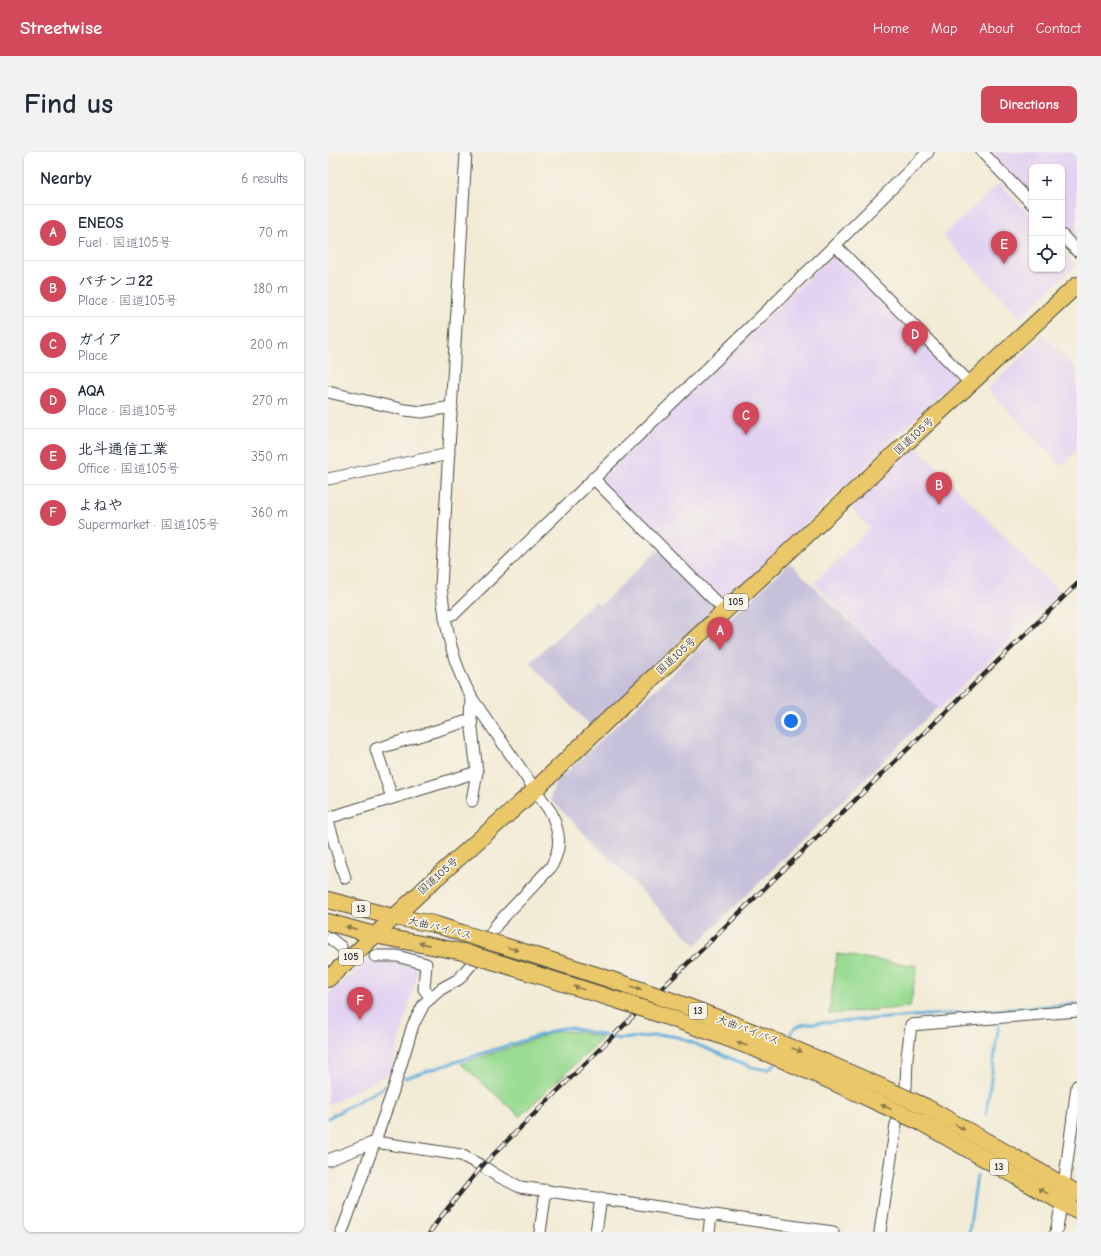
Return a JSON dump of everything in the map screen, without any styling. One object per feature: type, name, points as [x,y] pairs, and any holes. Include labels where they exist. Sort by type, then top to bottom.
[{"type":"highway","name":"国道105号","points":[[328,979],[393,917],[535,790],[621,707],[1077,285]]},
{"type":"highway","name":"大曲バイパス","points":[[328,900],[393,917],[434,924],[602,976],[693,1009],[801,1051],[926,1108],[1070,1189]]},
{"type":"highway","name":"大曲バイパス","points":[[328,922],[374,935],[463,952],[619,1000],[757,1050],[830,1080],[922,1124],[1077,1211]]},
{"type":"street","points":[[342,1232],[393,1090],[413,1025],[424,1004],[441,989],[459,979],[474,961],[497,924],[551,867],[559,845],[558,831],[552,814],[472,698],[464,684],[453,653],[445,617],[441,587],[466,152]]},
{"type":"street","points":[[445,617],[455,613],[928,152]]},
{"type":"street","points":[[982,152],[1029,201]]},
{"type":"street","points":[[1063,236],[1077,251]]},
{"type":"street","points":[[834,245],[970,383]]},
{"type":"street","points":[[328,392],[405,410],[422,412],[452,406]]},
{"type":"street","points":[[328,479],[449,454]]},
{"type":"street","points":[[593,478],[725,611]]},
{"type":"street","points":[[472,698],[471,720],[477,772],[472,801]]},
{"type":"street","points":[[392,798],[376,749],[471,720]]},
{"type":"street","points":[[345,878],[328,819],[477,772]]},
{"type":"street","points":[[331,939],[341,947]]},
{"type":"street","points":[[375,956],[397,956],[426,964],[424,989],[431,998]]},
{"type":"street","points":[[906,1087],[907,1057],[911,1025],[1077,1012]]},
{"type":"street","points":[[1070,1189],[1077,1086]]},
{"type":"street","points":[[880,1232],[896,1124]]},
{"type":"street","points":[[328,1160],[375,1142],[460,1155],[482,1166],[496,1176],[520,1186],[711,1215],[768,1227],[826,1232]]},
{"type":"street","points":[[540,1232],[546,1190]]},
{"type":"street","points":[[596,1232],[601,1198]]},
{"type":"street","points":[[1056,1232],[1062,1202]]},
{"type":"street","points":[[709,1232],[711,1215]]},
{"type":"shaded area","points":[[989,152],[1077,152],[1077,242],[1065,230],[1065,164],[1029,164],[1029,193]]},
{"type":"shaded area","points":[[999,183],[1029,215],[1029,272],[1065,272],[1065,253],[1076,265],[1021,317],[943,236]]},
{"type":"shaded area","points":[[835,252],[957,378],[722,605],[600,480]]},
{"type":"shaded area","points":[[1044,335],[1077,370],[1077,451],[1061,466],[988,389]]},
{"type":"shaded area","points":[[915,445],[1059,593],[938,710],[814,583],[870,528],[850,507]]},
{"type":"shaded area","points":[[658,550],[717,610],[593,728],[530,663],[595,601],[600,606]]},
{"type":"shaded area","points":[[790,563],[937,708],[696,945],[550,799],[555,783]]},
{"type":"shaded area","points":[[394,946],[423,953],[390,1073],[328,1105],[328,994],[377,950]]},
{"type":"green space","points":[[837,954],[917,966],[910,1007],[829,1014]]},
{"type":"green space","points":[[558,1031],[579,1032],[603,1038],[520,1116],[461,1064]]},
{"type":"waterway","points":[[787,1040],[794,1029],[805,1024],[1077,1004]]},
{"type":"waterway","points":[[986,1115],[999,1024]]},
{"type":"waterway","points":[[405,1078],[562,1028],[572,1028],[619,1039],[664,1035],[678,1037],[752,1067],[769,1069],[776,1063]]},
{"type":"waterway","points":[[328,1118],[386,1086]]},
{"type":"waterway","points":[[969,1232],[977,1175]]},
{"type":"railway","points":[[430,1232],[482,1166],[615,1034],[1077,584]]},
{"type":"place","name":"北斗通信工業","points":[[1004,264]]},
{"type":"place","name":"AQA","points":[[915,354]]},
{"type":"place","name":"ガイア","points":[[746,435]]},
{"type":"place","name":"パチンコ22","points":[[939,505]]},
{"type":"place","name":"ENEOS","points":[[720,650]]},
{"type":"place","name":"よねや","points":[[360,1020]]}]
